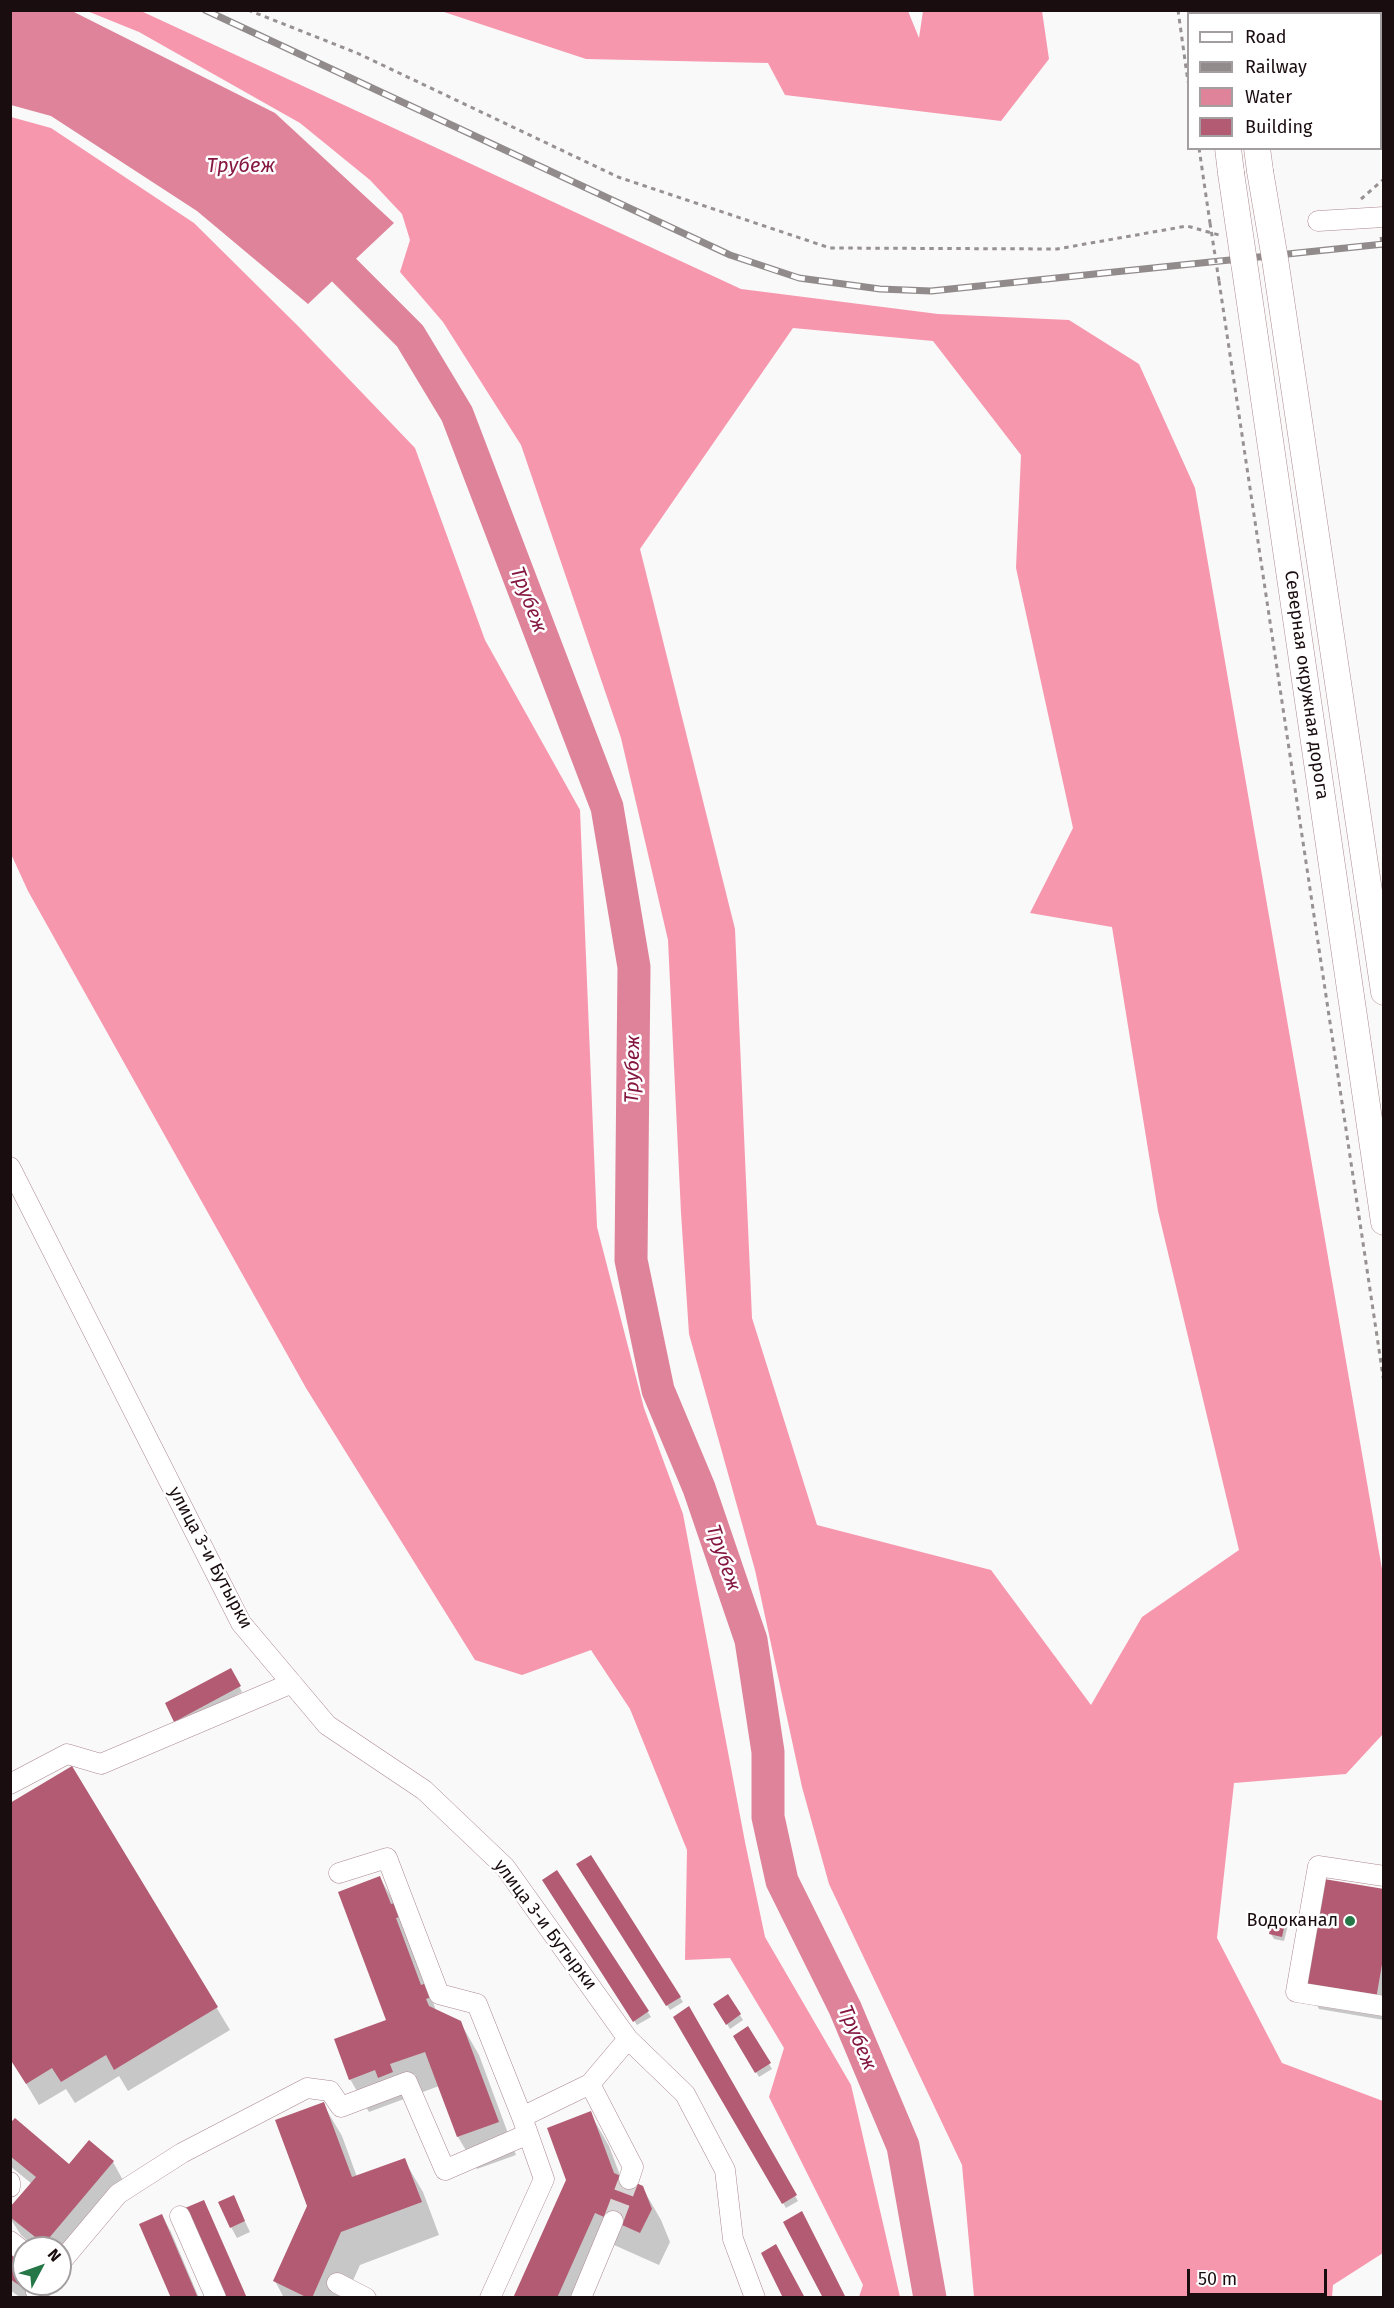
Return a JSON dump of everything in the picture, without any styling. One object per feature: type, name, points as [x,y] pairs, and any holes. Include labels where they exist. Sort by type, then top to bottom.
[{"type":"main road","name":"Северная окружная дорога","points":[[1259,160],[1383,977]]},
{"type":"main road","name":"Северная окружная дорога","points":[[1230,161],[1383,1222]]},
{"type":"street","points":[[1318,221],[1383,217]]},
{"type":"street","name":"улица 3-и Бутырки","points":[[10,1167],[242,1623],[327,1725],[424,1790],[505,1867],[628,2039],[686,2094],[725,2170],[733,2240],[755,2298]]},
{"type":"street","points":[[10,1784],[67,1754],[101,1764],[292,1683]]},
{"type":"street","points":[[339,1873],[387,1858],[439,1994],[477,2004],[525,2126],[543,2180],[490,2298]]},
{"type":"street","points":[[1383,1876],[1318,1866],[1296,1992],[1383,2006]]},
{"type":"street","points":[[72,2249],[118,2194],[182,2153],[307,2088],[330,2091],[341,2108],[406,2082],[445,2170],[525,2126],[590,2084],[628,2039]]},
{"type":"street","points":[[590,2084],[633,2167],[629,2179]]},
{"type":"street","points":[[10,2182],[10,2187]]},
{"type":"street","points":[[180,2216],[216,2298]]},
{"type":"street","points":[[581,2298],[613,2221]]},
{"type":"street","points":[[337,2283],[366,2298]]},
{"type":"path","points":[[248,10],[357,53],[618,177],[830,248],[1057,249],[1187,226],[1224,236]]},
{"type":"path","points":[[1178,10],[1187,75]]},
{"type":"path","points":[[1198,150],[1220,281],[1383,1383]]},
{"type":"path","points":[[1353,205],[1371,193],[1383,179]]},
{"type":"shaded area","points":[[87,11],[141,11],[741,289],[938,314],[1069,320],[1139,364],[1195,488],[1383,1575],[1383,1734],[1346,1774],[1234,1783],[1217,1938],[1282,2063],[1383,2101],[1383,2253],[1333,2285],[1332,2297],[974,2297],[962,2165],[829,1884],[802,1787],[755,1570],[689,1334],[668,940],[621,738],[521,445],[443,322],[400,272],[410,240],[402,214],[370,180],[300,123],[139,32]],"holes":[[[793,328],[933,341],[1021,455],[1016,568],[1073,828],[1030,913],[1112,927],[1158,1211],[1239,1550],[1142,1617],[1091,1705],[991,1570],[817,1525],[752,1318],[735,929],[640,549]]]},
{"type":"shaded area","points":[[441,11],[908,11],[919,38],[923,11],[1042,11],[1049,59],[1001,121],[785,95],[768,63],[586,59]]},
{"type":"shaded area","points":[[11,117],[51,128],[194,223],[299,327],[415,448],[485,640],[580,810],[597,1227],[644,1408],[683,1514],[765,1937],[851,2085],[900,2297],[859,2297],[863,2285],[769,2097],[784,2048],[730,1958],[685,1960],[687,1850],[630,1709],[591,1650],[522,1675],[475,1660],[306,1388],[28,891],[11,854]]},
{"type":"water","name":"Трубеж","points":[[10,11],[72,11],[275,113],[394,223],[308,304],[197,211],[51,116],[11,105]]},
{"type":"building","points":[[231,1668],[241,1686],[174,1722],[165,1703]]},
{"type":"building","points":[[72,1766],[218,2007],[114,2070],[106,2055],[61,2082],[52,2068],[26,2084],[10,2059],[10,1803]]},
{"type":"building","points":[[591,1855],[681,1997],[666,2006],[576,1864]]},
{"type":"building","points":[[557,1870],[649,2011],[633,2022],[542,1880]]},
{"type":"building","points":[[380,1876],[391,1904],[398,1902],[403,1916],[396,1918],[421,1985],[429,1982],[434,1996],[426,1999],[429,2006],[461,2021],[499,2122],[457,2137],[425,2052],[390,2064],[393,2072],[378,2078],[375,2070],[349,2080],[334,2039],[386,2020],[338,1892]]},
{"type":"building","name":"Водоканал","points":[[1324,1879],[1384,1889],[1384,1953],[1376,1999],[1305,1987]]},
{"type":"building","points":[[1273,1916],[1286,1919],[1282,1937],[1269,1934]]},
{"type":"building","points":[[728,1994],[741,2014],[726,2025],[713,2004]]},
{"type":"building","points":[[689,2006],[797,2195],[782,2204],[673,2017]]},
{"type":"building","points":[[748,2026],[771,2063],[755,2073],[733,2036]]},
{"type":"building","points":[[324,2102],[352,2177],[405,2158],[422,2202],[341,2232],[312,2298],[308,2298],[273,2281],[307,2206],[275,2120]]},
{"type":"building","points":[[591,2111],[614,2173],[643,2186],[652,2209],[640,2233],[595,2213],[557,2298],[513,2298],[566,2180],[547,2128]]},
{"type":"building","points":[[15,2118],[69,2164],[89,2140],[114,2161],[51,2236],[34,2236],[10,2217],[10,2207],[36,2177],[10,2156],[10,2123]]},
{"type":"building","points":[[234,2195],[245,2221],[230,2228],[218,2202]]},
{"type":"building","points":[[204,2200],[247,2298],[225,2298],[185,2208]]},
{"type":"building","points":[[802,2211],[846,2298],[823,2298],[783,2222]]},
{"type":"building","points":[[162,2214],[198,2298],[171,2298],[139,2224]]},
{"type":"building","points":[[776,2244],[805,2298],[783,2298],[761,2253]]},
{"type":"building","points":[[10,2245],[12,2246],[12,2280],[10,2279]]},
{"type":"waterway","name":"Трубеж","points":[[312,238],[410,336],[457,414],[607,807],[634,967],[631,1260],[658,1390],[699,1488],[751,1640],[768,1752],[768,1817],[782,1881],[845,2008],[903,2146],[930,2298]]},
{"type":"tunnel","points":[[613,2221],[629,2179]]},
{"type":"railway","points":[[205,10],[730,255],[799,278],[880,289],[931,291],[1384,244]]},
{"type":"place","name":"Водоканал","points":[[1350,1921]]}]
